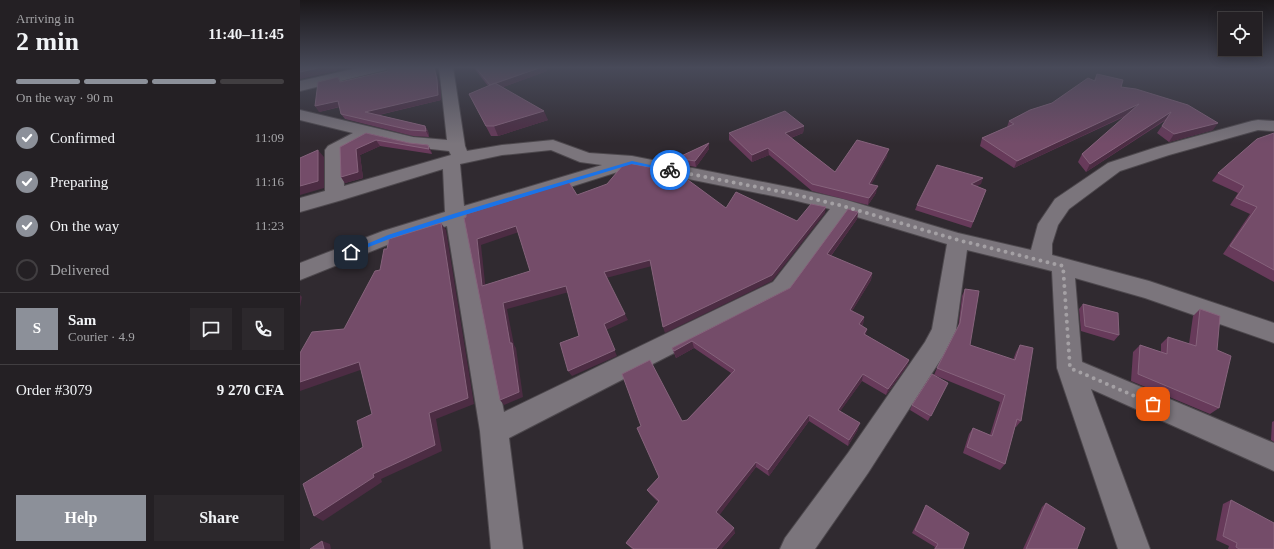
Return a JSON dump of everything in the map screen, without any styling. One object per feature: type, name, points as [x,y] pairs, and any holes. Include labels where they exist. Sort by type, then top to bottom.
[{"type":"street","points":[[449,93],[456,155],[456,215],[494,431],[507,549]]},
{"type":"street","points":[[300,115],[413,142],[456,155]]},
{"type":"street","points":[[1134,549],[1070,368],[1052,263],[1042,244],[1048,224],[1062,204],[1114,167],[1163,151],[1251,127],[1274,126]]},
{"type":"street","points":[[335,196],[334,150],[366,132]]},
{"type":"street","points":[[300,206],[335,196],[456,155],[552,145],[586,158],[632,162],[793,194],[843,206],[958,240],[1052,263],[1149,290],[1274,333]]},
{"type":"street","points":[[300,272],[390,236],[632,162]]},
{"type":"street","points":[[494,431],[781,288],[843,206]]},
{"type":"street","points":[[796,549],[858,463],[944,330],[958,240]]},
{"type":"street","points":[[1070,368],[1274,457]]},
{"type":"building","points":[[317,93],[438,93],[438,95],[365,112],[425,126],[426,131],[410,130],[341,114],[338,101],[315,106]]},
{"type":"building","points":[[472,93],[512,93],[544,111],[494,126],[486,126],[469,94]]},
{"type":"building","points":[[1067,93],[1148,93],[1188,105],[1218,123],[1174,134],[1162,126],[1171,112],[1090,164],[1082,154],[1139,104],[1017,161],[982,138],[1014,124],[1009,121],[1030,110],[1052,103]]},
{"type":"building","points":[[785,111],[804,126],[785,133],[835,172],[857,140],[889,149],[869,184],[878,186],[869,198],[812,184],[768,148],[752,155],[729,133]]},
{"type":"building","points":[[366,133],[409,143],[428,145],[429,149],[376,140],[356,149],[358,172],[341,177],[340,147]]},
{"type":"building","points":[[1274,133],[1274,270],[1230,246],[1257,207],[1236,198],[1244,186],[1218,173],[1257,139]]},
{"type":"building","points":[[709,143],[695,161],[677,158]]},
{"type":"building","points":[[318,150],[318,181],[300,186],[300,158]]},
{"type":"building","points":[[628,163],[686,174],[684,177],[726,208],[736,192],[797,221],[811,204],[826,207],[772,275],[663,327],[650,260],[604,272],[625,314],[604,324],[615,350],[568,371],[560,343],[579,336],[566,286],[503,303],[510,343],[512,343],[519,392],[500,400],[464,218],[466,217],[466,214],[569,182],[577,195],[607,184],[623,165]],"holes":[[[516,226],[530,271],[482,286],[477,239]]]},
{"type":"building","points":[[937,165],[983,178],[971,184],[986,190],[973,222],[917,205]]},
{"type":"building","points":[[848,209],[858,212],[827,254],[872,273],[850,310],[864,317],[859,324],[867,329],[864,334],[909,360],[888,389],[863,374],[838,410],[860,423],[849,440],[809,415],[768,470],[756,462],[716,512],[734,528],[716,549],[634,549],[626,543],[659,501],[647,490],[659,477],[637,428],[641,426],[622,374],[650,360],[682,421],[687,420],[735,370],[692,341],[674,351],[672,348],[790,288]]},
{"type":"building","points":[[441,223],[468,398],[429,413],[435,445],[373,474],[374,477],[314,516],[303,484],[363,447],[357,421],[372,414],[359,362],[300,382],[300,353],[312,332],[344,329],[375,271],[380,270],[384,249],[387,249],[389,239]]},
{"type":"building","points":[[965,289],[979,291],[970,345],[1015,360],[1020,345],[1033,348],[1021,421],[1017,419],[1005,464],[967,447],[973,428],[992,436],[1005,395],[937,368],[960,323]]},
{"type":"building","points":[[1083,304],[1118,313],[1119,335],[1085,326]]},
{"type":"building","points":[[1200,309],[1220,316],[1217,350],[1231,356],[1219,408],[1138,374],[1140,345],[1167,354],[1168,337],[1196,346]]},
{"type":"building","points":[[932,374],[948,383],[931,416],[912,405]]},
{"type":"building","points":[[1231,500],[1274,523],[1274,549],[1239,549],[1236,547],[1237,543],[1223,536]]},
{"type":"building","points":[[1046,503],[1085,528],[1077,549],[1026,549]]},
{"type":"building","points":[[926,505],[969,533],[963,549],[935,549],[938,544],[915,530]]},
{"type":"building","points":[[322,541],[324,549],[310,549]]},
{"type":"way so far","points":[[670,170],[793,194],[843,206],[958,240],[1063,266],[1070,368],[1153,404]]},
{"type":"route","points":[[351,252],[390,236],[632,162],[670,170]]}]
